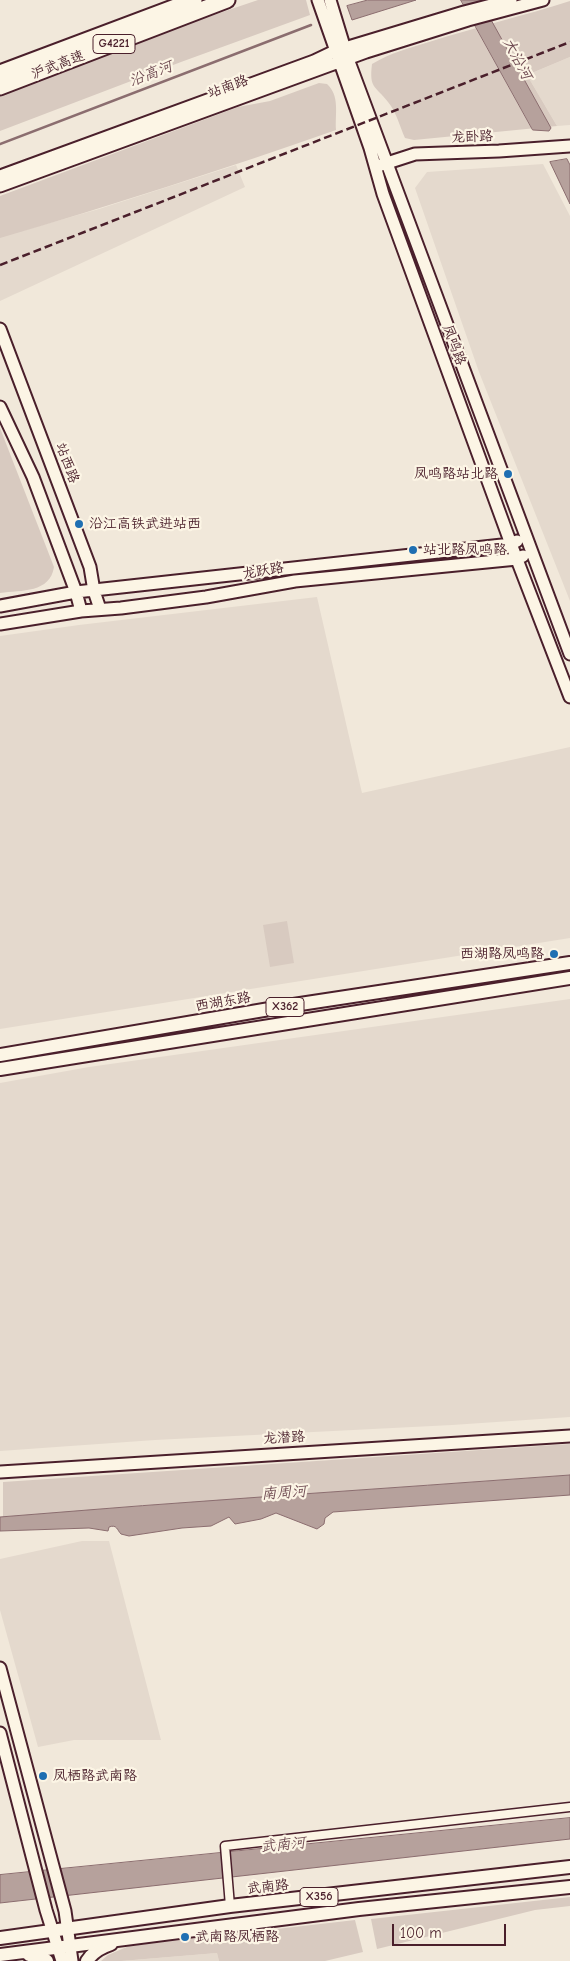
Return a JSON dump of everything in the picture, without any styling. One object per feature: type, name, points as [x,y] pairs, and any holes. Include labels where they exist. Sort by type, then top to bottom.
[{"type":"highway","name":"沪武高速","points":[[0,73],[194,0]]},
{"type":"highway","name":"沪武高速","points":[[0,87],[227,0]]},
{"type":"main road","name":"西湖东路","points":[[0,1055],[287,1006],[570,963]]},
{"type":"main road","name":"X362","points":[[0,1069],[570,978]]},
{"type":"main road","name":"武南路","points":[[0,1938],[230,1906],[570,1867]]},
{"type":"main road","name":"X356","points":[[1,1955],[359,1908],[570,1887]]},
{"type":"main road","points":[[87,1961],[90,1956],[104,1946],[127,1939]]},
{"type":"main road","points":[[1,1955],[40,1956],[47,1961]]},
{"type":"street","name":"凤鸣路","points":[[318,0],[341,55],[570,654]]},
{"type":"street","name":"凤鸣路","points":[[330,0],[341,55]]},
{"type":"street","points":[[491,10],[511,0]]},
{"type":"street","points":[[491,10],[543,0]]},
{"type":"street","name":"站南路","points":[[0,186],[341,55],[491,10]]},
{"type":"street","name":"站南路","points":[[0,176],[314,61],[341,55]]},
{"type":"street","name":"龙卧路","points":[[382,165],[415,154],[499,152],[570,146]]},
{"type":"street","name":"凤鸣路","points":[[382,165],[386,203],[516,559],[570,696]]},
{"type":"street","name":"站西路","points":[[0,329],[90,567],[94,591],[100,609]]},
{"type":"street","points":[[0,407],[33,477],[76,592],[81,611]]},
{"type":"street","name":"龙跃路","points":[[0,606],[76,592],[511,544],[525,538]]},
{"type":"street","name":"龙跃路","points":[[0,624],[81,611],[206,596],[295,581],[516,559],[531,553]]},
{"type":"street","name":"龙潜路","points":[[0,1472],[570,1436]]},
{"type":"street","points":[[0,1668],[65,1911],[68,1930],[62,1961]]},
{"type":"street","points":[[0,1733],[46,1910],[53,1931],[72,1961]]},
{"type":"street","points":[[230,1906],[226,1846],[570,1807]]},
{"type":"shaded area","points":[[258,0],[306,0],[310,15],[0,131],[0,95],[140,40]]},
{"type":"shaded area","points":[[368,0],[416,0],[352,20],[347,6]]},
{"type":"shaded area","points":[[461,0],[480,0],[551,128],[549,131],[533,130]]},
{"type":"shaded area","points":[[570,1],[570,57],[527,75],[557,126],[414,140],[405,138],[393,110],[372,83],[372,64],[407,49]]},
{"type":"shaded area","points":[[570,57],[570,125],[557,126],[527,75]]},
{"type":"shaded area","points":[[319,83],[327,84],[334,94],[336,130],[85,213],[0,238],[0,196],[238,107],[270,101]]},
{"type":"shaded area","points":[[567,159],[570,165],[570,204],[550,162]]},
{"type":"shaded area","points":[[543,164],[570,216],[570,601],[479,372],[415,188],[427,172]]},
{"type":"shaded area","points":[[236,165],[245,187],[0,301],[0,237],[99,209]]},
{"type":"shaded area","points":[[0,428],[54,567],[47,582],[41,586],[34,589],[0,593]]},
{"type":"shaded area","points":[[317,597],[362,793],[570,747],[570,938],[0,1029],[0,636]]},
{"type":"shaded area","points":[[287,921],[294,963],[270,967],[263,925]]},
{"type":"shaded area","points":[[570,999],[570,1417],[155,1440],[0,1451],[0,1083],[89,1067]]},
{"type":"shaded area","points":[[570,1444],[570,1475],[3,1517],[3,1482]]},
{"type":"shaded area","points":[[570,1475],[570,1495],[333,1512],[325,1518],[324,1524],[317,1529],[276,1513],[261,1519],[235,1524],[229,1517],[211,1526],[182,1528],[129,1536],[121,1534],[114,1526],[109,1527],[108,1531],[89,1528],[0,1531],[0,1517]]},
{"type":"shaded area","points":[[82,1541],[109,1541],[161,1740],[74,1740],[38,1747],[0,1610],[0,1559]]},
{"type":"shaded area","points":[[570,1818],[570,1839],[0,1903],[0,1875]]},
{"type":"shaded area","points":[[570,1897],[570,1906],[535,1910],[377,1949],[371,1919]]},
{"type":"shaded area","points":[[355,1920],[363,1952],[325,1961],[219,1961],[217,1953],[101,1961],[108,1955],[129,1946]]},
{"type":"shaded area","points":[[217,1953],[219,1961],[121,1961]]},
{"type":"waterway","name":"沿高河","points":[[0,144],[311,25]]},
{"type":"railway","points":[[0,265],[570,42]]},
{"type":"place","name":"凤鸣路站北路","points":[[508,474]]},
{"type":"place","name":"沿江高铁武进站西","points":[[79,524]]},
{"type":"place","name":"站北路凤鸣路","points":[[413,550]]},
{"type":"place","name":"西湖路凤鸣路","points":[[554,954]]},
{"type":"place","name":"凤栖路武南路","points":[[43,1776]]},
{"type":"place","name":"武南路凤栖路","points":[[185,1937]]},
{"type":"water label","name":"大沿河","points":[[517,59]]},
{"type":"water label","name":"南周河","points":[[284,1493]]},
{"type":"water label","name":"武南河","points":[[283,1845]]}]
